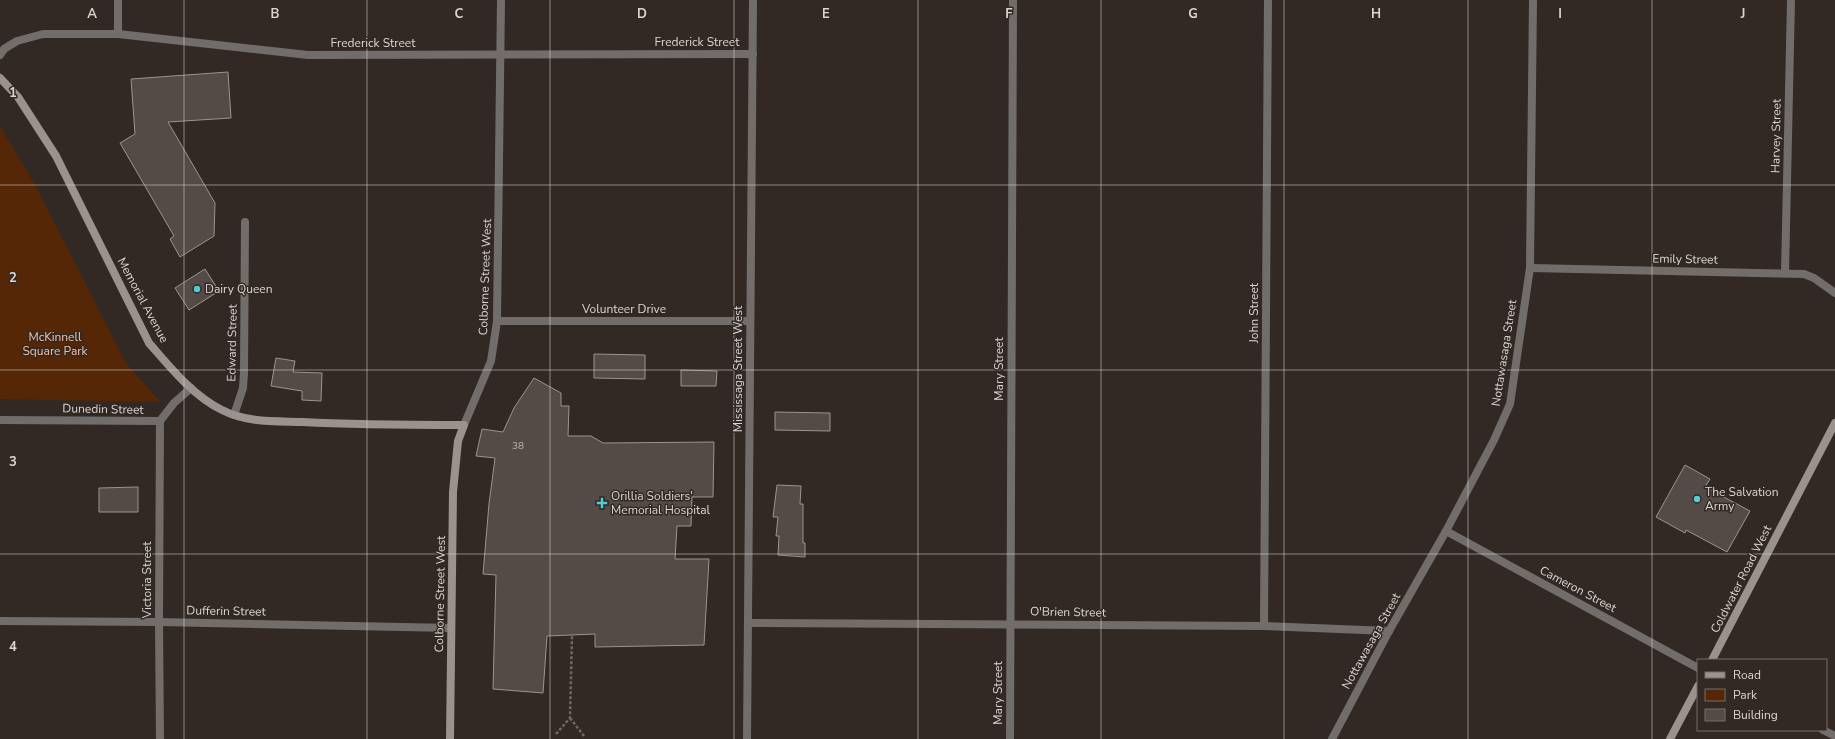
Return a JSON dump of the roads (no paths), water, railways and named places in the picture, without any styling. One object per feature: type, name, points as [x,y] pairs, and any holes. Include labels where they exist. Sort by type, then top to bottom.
[{"type":"main road","name":"Memorial Avenue","points":[[0,78],[18,97],[56,156],[149,343],[191,388],[208,402],[234,415],[255,420],[323,423],[464,425]]},
{"type":"main road","name":"Coldwater Road West","points":[[1713,659],[1835,423]]},
{"type":"main road","name":"Colborne Street West","points":[[450,739],[453,492],[458,441],[464,425]]},
{"type":"main road","points":[[1670,739],[1697,688]]},
{"type":"street","points":[[118,0],[118,34]]},
{"type":"street","name":"Colborne Street West","points":[[464,425],[491,360],[497,321],[501,0]]},
{"type":"street","name":"Mississaga Street West","points":[[747,739],[753,0]]},
{"type":"street","name":"Mary Street","points":[[1010,739],[1013,0]]},
{"type":"street","name":"John Street","points":[[1264,626],[1268,0]]},
{"type":"street","name":"Nottawasaga Street","points":[[1332,739],[1389,631],[1446,531],[1494,440],[1510,404],[1530,268],[1533,0]]},
{"type":"street","name":"Harvey Street","points":[[1785,273],[1791,0]]},
{"type":"street","name":"Frederick Street","points":[[0,55],[4,49],[17,41],[43,34],[118,34],[308,55],[753,54]]},
{"type":"street","name":"Edward Street","points":[[234,415],[243,388],[244,373],[245,222]]},
{"type":"street","name":"Emily Street","points":[[1530,268],[1804,274],[1814,278],[1835,293]]},
{"type":"street","name":"Volunteer Drive","points":[[497,321],[750,321]]},
{"type":"street","name":"Dunedin Street","points":[[0,420],[160,421],[174,403],[191,388]]},
{"type":"street","name":"Victoria Street","points":[[160,421],[160,739]]},
{"type":"street","name":"Cameron Street","points":[[1446,531],[1697,667]]},
{"type":"street","name":"Dufferin Street","points":[[0,621],[159,622],[451,628]]},
{"type":"street","name":"O'Brien Street","points":[[748,623],[1011,623],[1264,626],[1389,631]]},
{"type":"street","points":[[1825,731],[1835,736]]},
{"type":"place","name":"Dairy Queen","points":[[197,289]]},
{"type":"place","name":"The Salvation Army","points":[[1697,499]]},
{"type":"place","name":"Orillia Soldiers' Memorial Hospital","points":[[602,503]]},
{"type":"park label","name":"McKinnell Square Park","points":[[55,344]]}]
